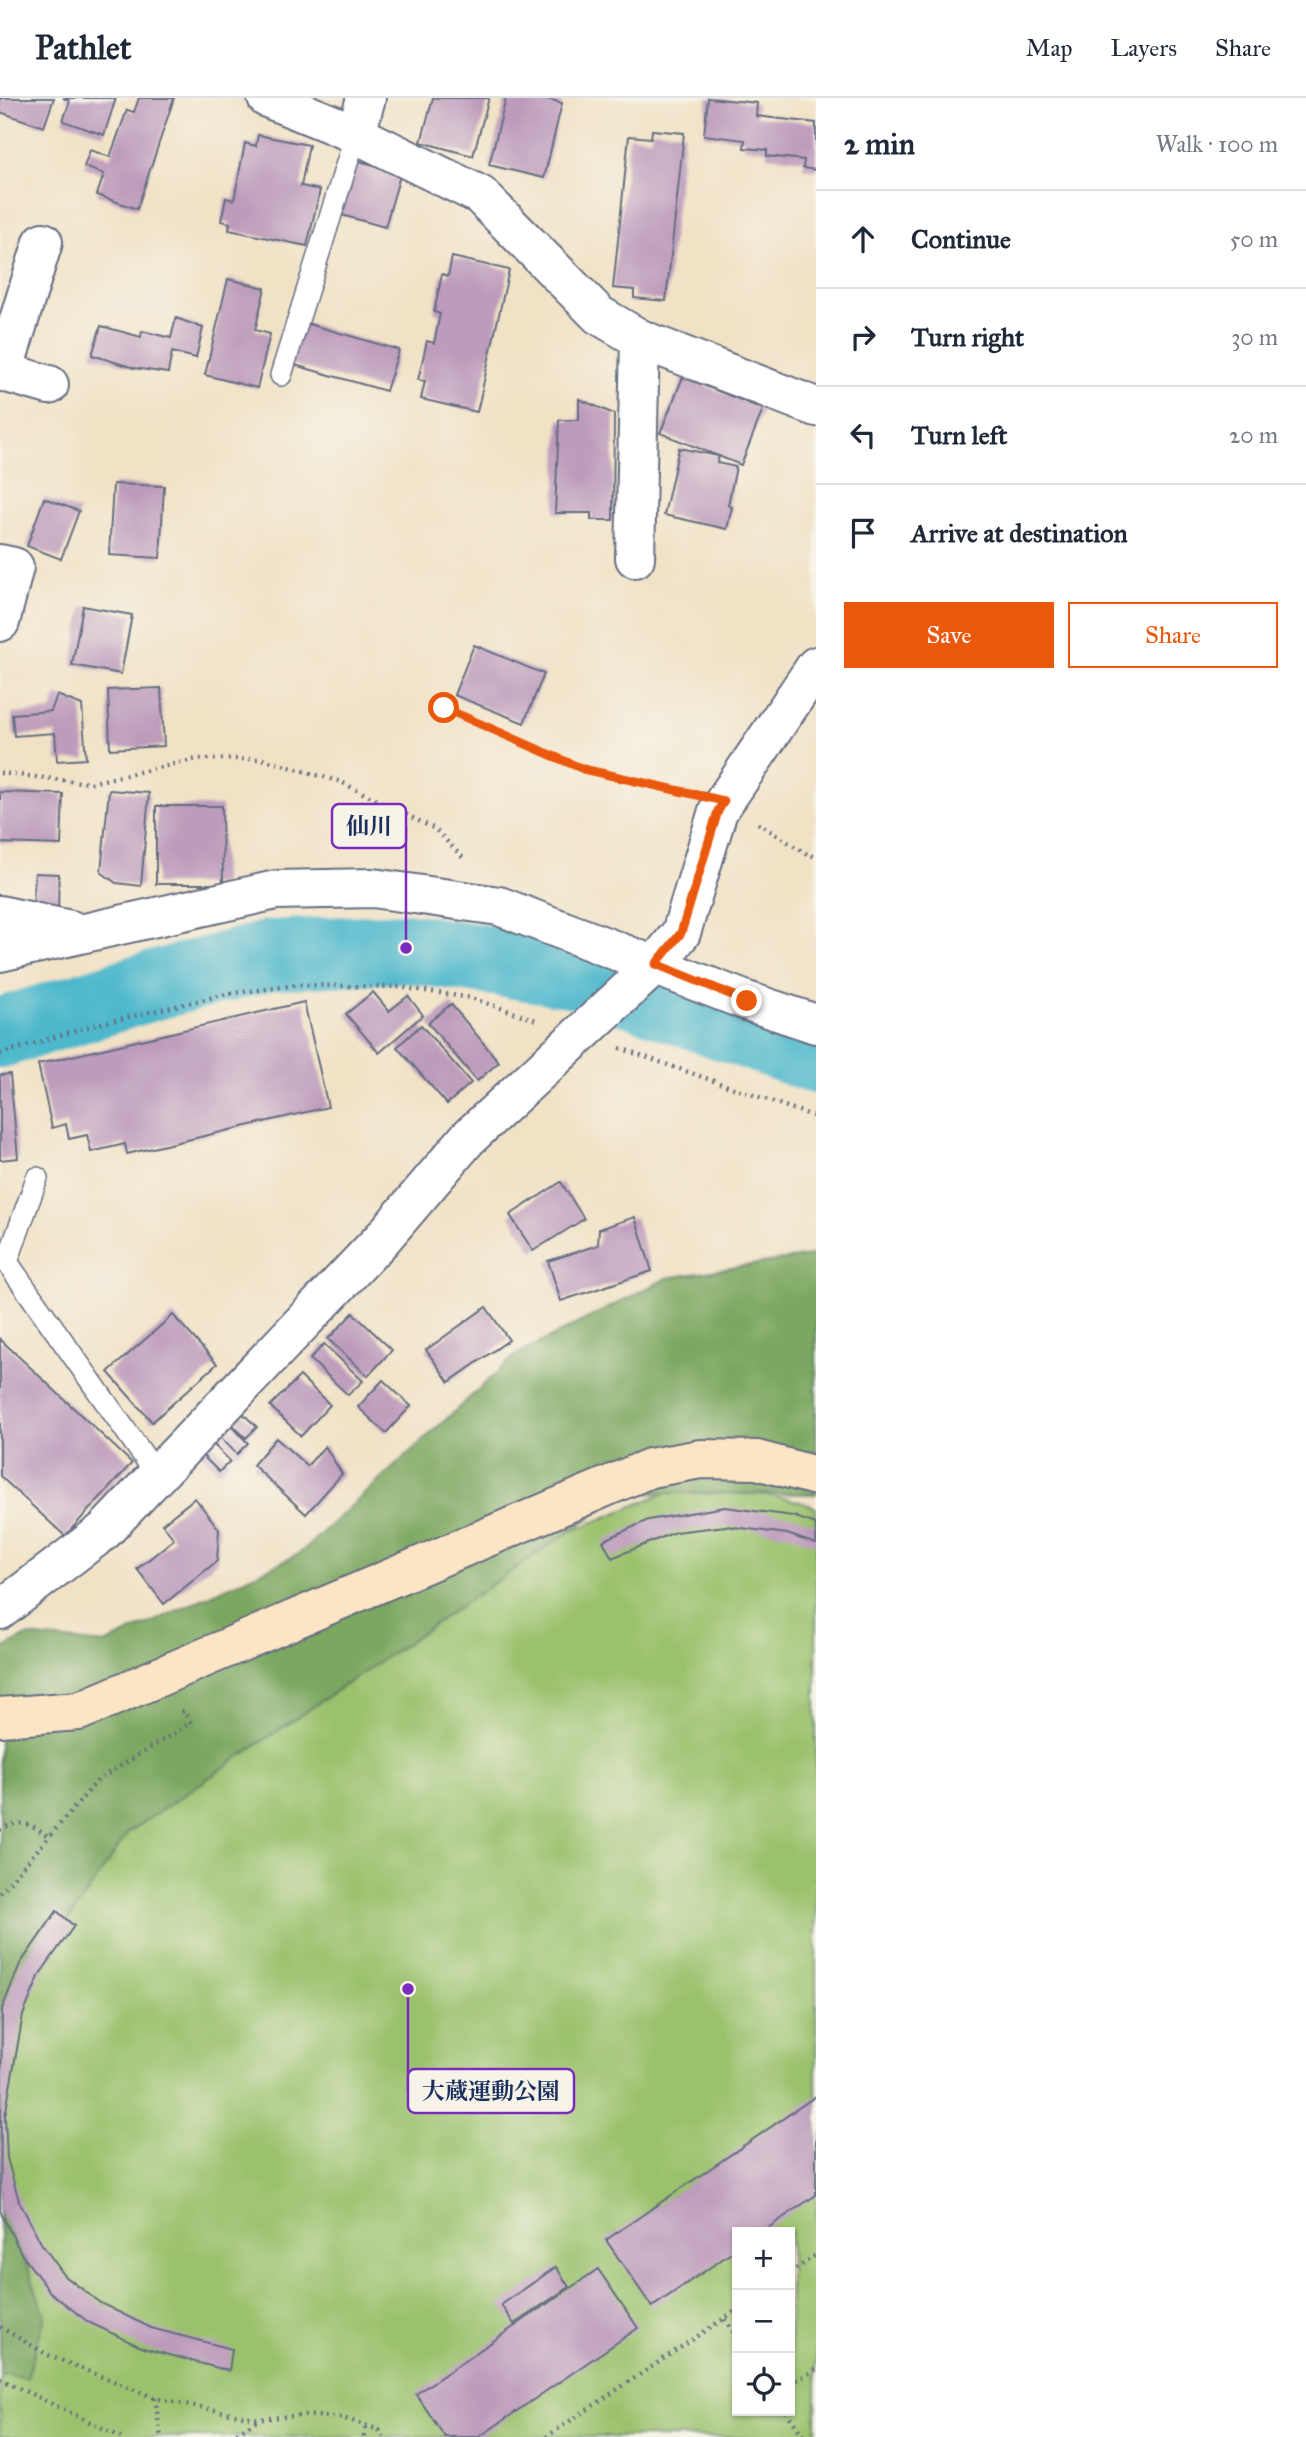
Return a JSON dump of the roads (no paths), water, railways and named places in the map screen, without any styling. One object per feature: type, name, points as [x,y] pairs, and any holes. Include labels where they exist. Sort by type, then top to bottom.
[{"type":"street","points":[[267,98],[356,134],[480,195],[599,315],[640,339],[816,407]]},
{"type":"street","points":[[356,134],[366,98]]},
{"type":"street","points":[[43,242],[1,371],[49,385]]},
{"type":"street","points":[[635,558],[640,339]]},
{"type":"street","points":[[0,564],[14,567],[0,622]]},
{"type":"street","points":[[0,1610],[104,1531],[382,1239],[468,1138],[656,964],[681,933],[718,811],[816,666]]},
{"type":"street","points":[[0,952],[91,934],[276,890],[373,888],[499,906],[747,1001],[816,1024]]},
{"type":"street","points":[[0,915],[91,934]]},
{"type":"street","points":[[0,1717],[79,1711],[650,1468],[701,1459],[757,1460],[816,1476]]},
{"type":"lane","points":[[281,375],[356,134]]},
{"type":"lane","points":[[37,1178],[7,1262],[157,1475]]},
{"type":"waterway","points":[[0,1033],[141,989],[270,955],[406,948],[582,974],[816,1059]]},
{"type":"place","name":"仙川","points":[[406,948]]},
{"type":"place","name":"大蔵運動公園","points":[[408,1989]]}]
